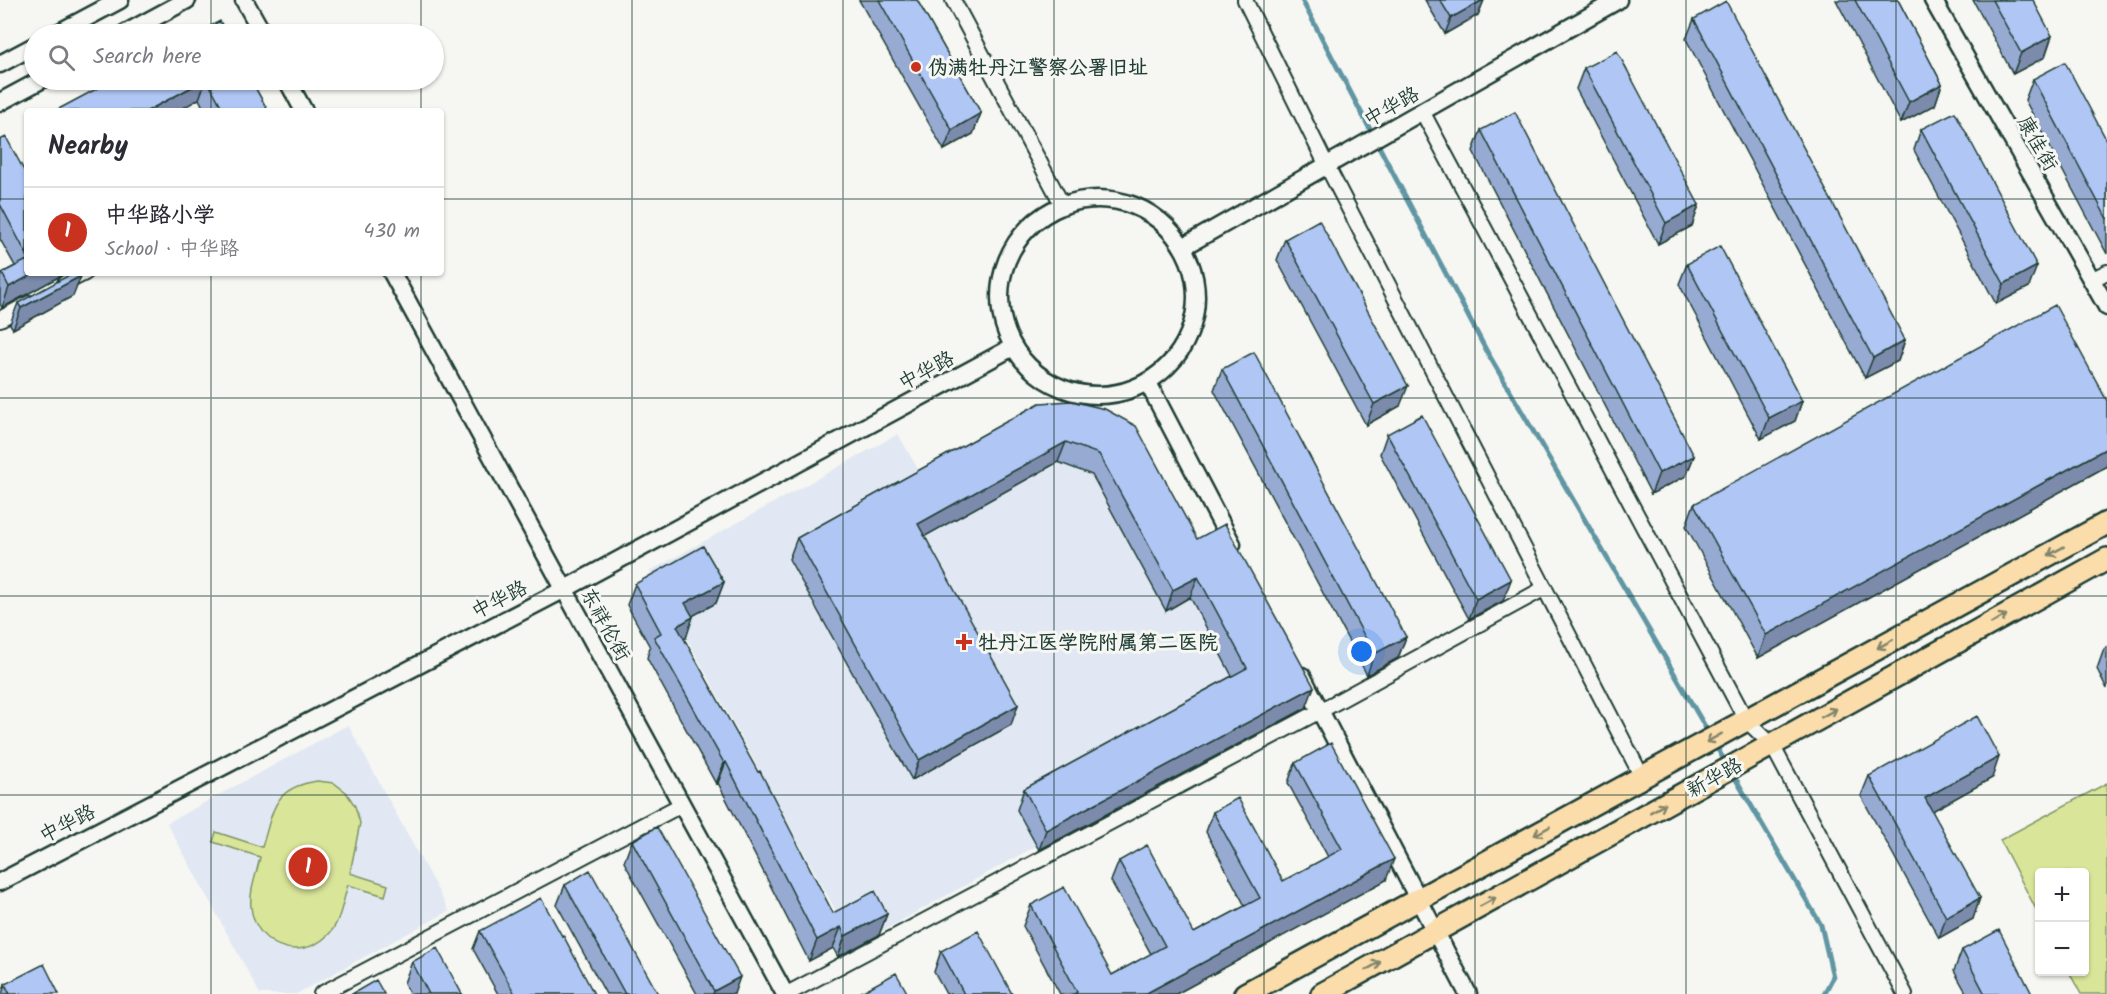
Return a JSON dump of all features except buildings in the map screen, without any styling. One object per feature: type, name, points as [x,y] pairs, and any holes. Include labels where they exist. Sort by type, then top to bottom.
[{"type":"main road","points":[[1245,994],[2107,523]]},
{"type":"main road","name":"新华路","points":[[1322,994],[2107,559]]},
{"type":"street","points":[[75,24],[120,0]]},
{"type":"street","points":[[143,24],[187,0]]},
{"type":"street","points":[[244,0],[257,24]]},
{"type":"street","points":[[953,0],[1063,206]]},
{"type":"street","points":[[1245,0],[1327,166],[1642,777]]},
{"type":"street","name":"中华路","points":[[1183,248],[1618,0]]},
{"type":"street","name":"康佳街","points":[[1933,0],[2107,307]]},
{"type":"street","points":[[0,64],[24,51]]},
{"type":"street","points":[[0,102],[24,89]]},
{"type":"street","points":[[292,90],[302,108]]},
{"type":"street","points":[[1422,112],[1746,720],[1772,745],[1905,994]]},
{"type":"street","points":[[1085,199],[1114,200],[1142,208],[1165,225],[1183,248],[1195,276],[1194,317],[1188,337],[1172,363],[1148,383],[1119,394],[1088,396],[1068,391],[1058,388],[1032,371],[1013,347],[1001,317],[1000,284],[1009,254],[1028,227],[1054,208],[1085,199]]},
{"type":"street","points":[[2091,280],[2107,272]]},
{"type":"street","points":[[56,288],[79,276]]},
{"type":"street","name":"东祥伦街","points":[[394,276],[563,590],[786,994]]},
{"type":"street","points":[[0,319],[38,298]]},
{"type":"street","name":"中华路","points":[[0,882],[563,590],[1013,347]]},
{"type":"street","points":[[1148,383],[1242,563]]},
{"type":"street","points":[[786,994],[1320,711],[1545,588]]},
{"type":"street","points":[[1292,658],[1468,994]]},
{"type":"street","points":[[321,994],[681,805]]},
{"type":"shaded area","name":"牡丹江医学院附属第二医院","points":[[1082,418],[1277,713],[855,946],[650,571],[898,434],[923,478]]},
{"type":"shaded area","points":[[348,725],[449,911],[296,994],[260,994],[167,823]]},
{"type":"green space","points":[[317,781],[334,783],[346,792],[355,806],[360,823],[350,873],[388,885],[385,896],[348,885],[338,919],[327,936],[316,944],[291,949],[269,940],[254,920],[251,895],[260,857],[213,842],[216,832],[262,847],[273,812],[283,795],[302,784]]},
{"type":"green space","points":[[2107,783],[2107,994],[2081,994],[2071,976],[2089,976],[2089,868],[2035,868],[2035,907],[2000,840]]},
{"type":"waterway","points":[[1302,0],[1486,350],[1710,735]]},
{"type":"waterway","points":[[1714,743],[1726,763]]},
{"type":"waterway","points":[[1731,771],[1821,925],[1833,977],[1824,994]]},
{"type":"place","name":"伪满牡丹江警察公署旧址","points":[[916,67]]},
{"type":"place","name":"牡丹江医学院附属第二医院","points":[[964,642]]},
{"type":"place","name":"中华路小学","points":[[308,867]]}]
